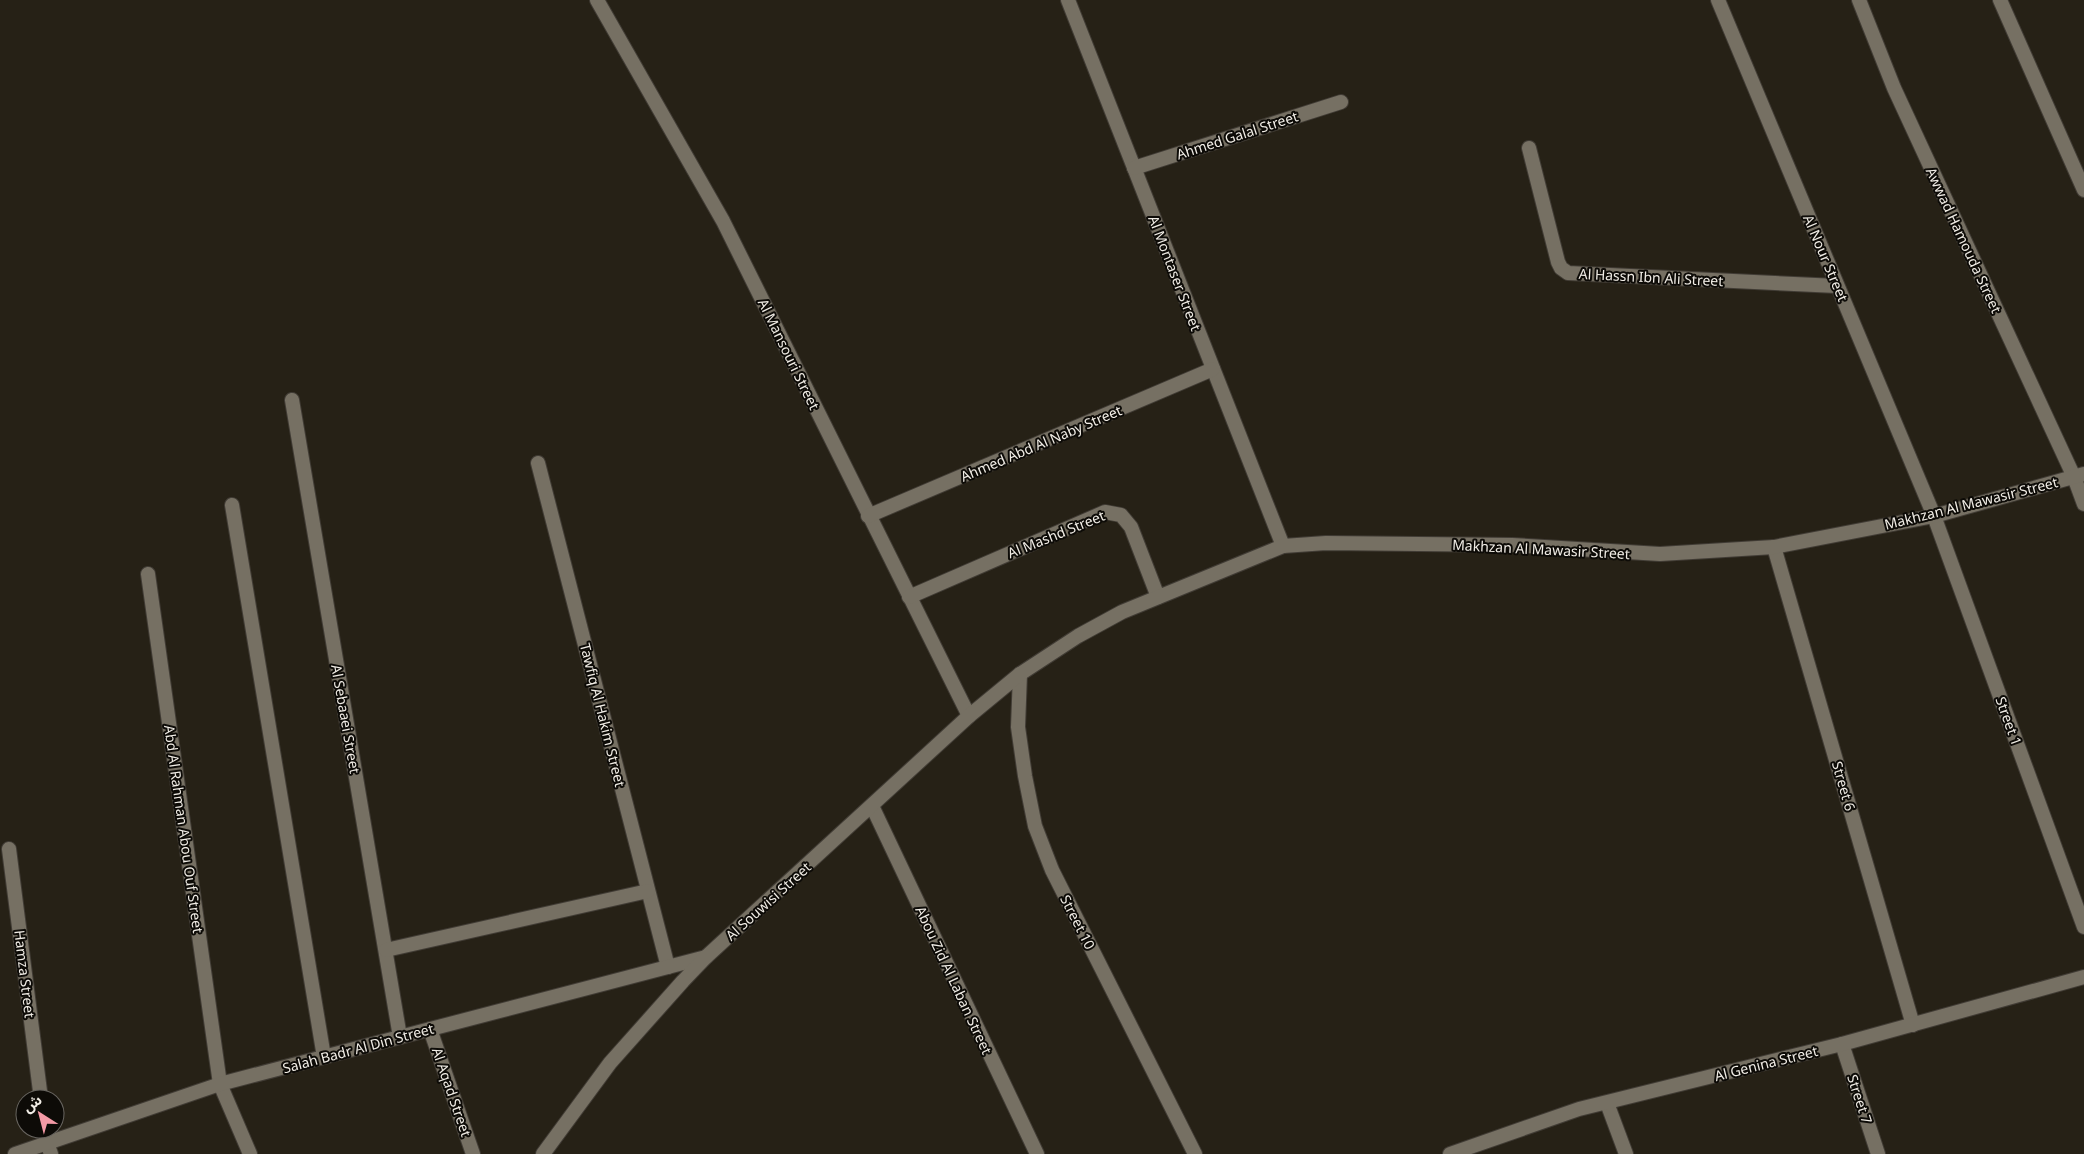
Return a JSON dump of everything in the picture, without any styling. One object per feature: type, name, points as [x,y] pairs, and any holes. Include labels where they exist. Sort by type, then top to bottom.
[{"type":"street","name":"Al Mansouri Street","points":[[597,0],[723,221],[908,597],[969,716]]},
{"type":"street","name":"Al Montaser Street","points":[[1068,0],[1283,546]]},
{"type":"street","name":"Al Nour Street","points":[[1718,0],[1934,516]]},
{"type":"street","name":"Awwad Hamouda Street","points":[[1859,0],[1894,88],[2079,476],[2084,504]]},
{"type":"street","points":[[2000,0],[2084,190]]},
{"type":"street","name":"Ahmed Galal Street","points":[[1134,168],[1341,102]]},
{"type":"street","name":"Al Hassn Ibn Ali Street","points":[[1528,148],[1558,262],[1568,273],[1837,286]]},
{"type":"street","name":"Ahmed Abd Al Naby Street","points":[[868,516],[1213,369]]},
{"type":"street","name":"Al Sebaaei Street","points":[[292,400],[400,1037]]},
{"type":"street","name":"Tawfiq Al Hakim Street","points":[[538,463],[668,967]]},
{"type":"street","name":"Makhzan Al Mawasir Street","points":[[1020,674],[1078,636],[1122,612],[1283,546],[1326,543],[1512,545],[1660,554],[1774,547],[1934,516],[2079,476]]},
{"type":"street","points":[[232,505],[324,1057]]},
{"type":"street","name":"Al Mashd Street","points":[[908,597],[1106,512],[1114,512],[1127,520],[1158,598]]},
{"type":"street","name":"Street 1","points":[[1934,516],[2084,927]]},
{"type":"street","name":"Street 6","points":[[1774,547],[1913,1025]]},
{"type":"street","name":"Abd Al Rahman Abou Ouf Street","points":[[148,574],[220,1084],[250,1154]]},
{"type":"street","name":"Al Souwisi Street","points":[[543,1154],[610,1063],[706,957],[969,716],[1020,674]]},
{"type":"street","name":"Street 10","points":[[1020,674],[1018,727],[1035,826],[1052,870],[1195,1154]]},
{"type":"street","name":"Abou Zid Al Laban Street","points":[[872,806],[1037,1154]]},
{"type":"street","name":"Hamza Street","points":[[8,849],[40,1089]]},
{"type":"street","points":[[386,950],[648,891]]},
{"type":"street","name":"Salah Badr Al Din Street","points":[[15,1154],[220,1084],[706,957]]},
{"type":"street","name":"Al Genina Street","points":[[1450,1154],[1466,1151],[1570,1111],[1842,1044],[2084,977]]},
{"type":"street","name":"Al Aqad Street","points":[[430,1029],[473,1154]]},
{"type":"street","name":"Street 7","points":[[1842,1044],[1878,1154]]},
{"type":"street","points":[[1606,1103],[1626,1154]]}]
